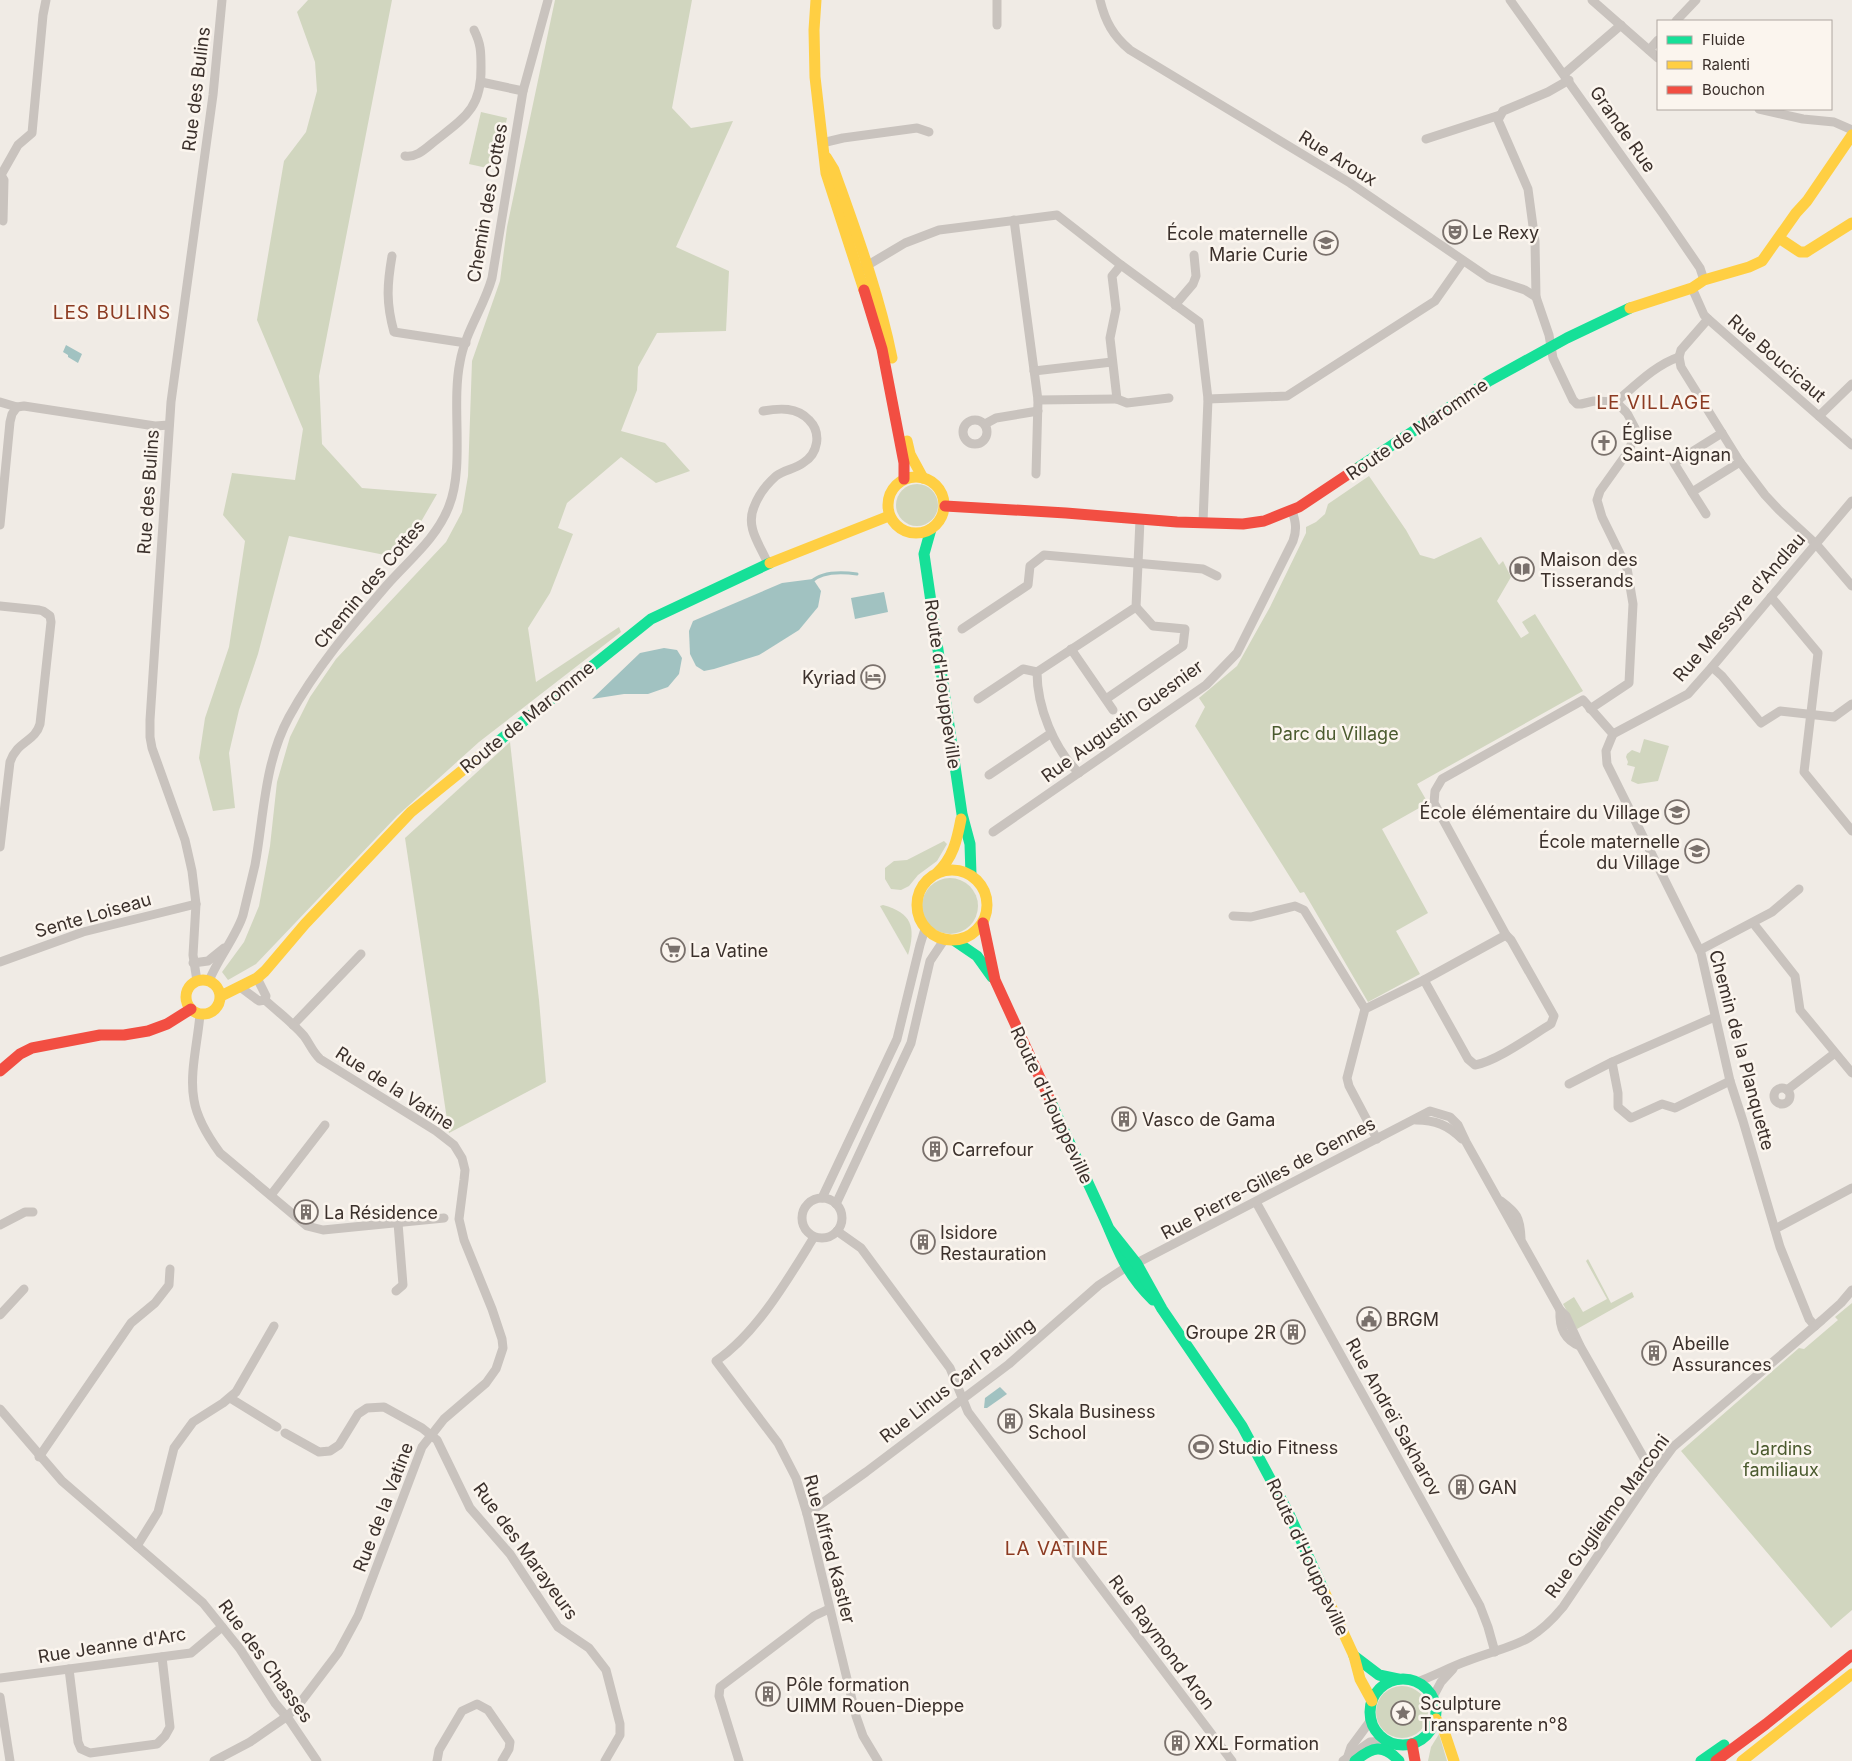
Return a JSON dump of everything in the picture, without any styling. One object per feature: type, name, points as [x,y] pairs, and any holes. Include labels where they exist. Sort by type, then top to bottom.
[{"type":"main road","points":[[816,0],[814,45],[822,143],[826,157],[834,170],[875,305],[888,331],[910,454],[923,478]]},
{"type":"main road","name":"Route de Maromme","points":[[945,506],[1066,513],[1140,520],[1251,524],[1292,511],[1481,385],[1551,347],[1622,311],[1692,288],[1704,280],[1755,265],[1767,256],[1852,135]]},
{"type":"main road","points":[[1779,238],[1796,250],[1806,252],[1852,224]]},
{"type":"main road","points":[[875,305],[904,463],[904,479]]},
{"type":"main road","points":[[923,478],[936,485],[944,498],[945,506],[941,519],[931,529],[921,533],[909,533],[897,527],[889,516],[888,498],[897,484],[904,479],[923,478]]},
{"type":"main road","name":"Route de Maromme","points":[[220,996],[257,978],[274,962],[305,924],[411,812],[611,648],[645,623],[669,609],[768,564],[889,516]]},
{"type":"main road","name":"Route d'Houppeville","points":[[931,529],[924,554],[962,814],[972,852],[971,875]]},
{"type":"main road","name":"Route d'Houppeville","points":[[909,533],[924,554]]},
{"type":"main road","name":"Route d'Houppeville","points":[[937,873],[944,867],[954,852],[959,838],[962,814]]},
{"type":"main road","points":[[950,870],[971,875],[982,886],[988,904],[983,923],[973,934],[963,939],[949,940],[934,936],[925,929],[918,916],[917,900],[924,883],[937,873],[950,870]]},
{"type":"main road","name":"Route d'Houppeville","points":[[983,923],[995,980],[1110,1230],[1125,1268],[1139,1287],[1162,1309]]},
{"type":"main road","name":"Route d'Houppeville","points":[[949,940],[977,956],[995,980]]},
{"type":"main road","points":[[0,1071],[20,1054],[32,1048],[157,1028],[195,1012],[206,1014],[215,1010],[219,1005],[220,996],[218,988],[209,981],[197,981],[190,986],[187,1002],[195,1012]]},
{"type":"main road","name":"Route d'Houppeville","points":[[1110,1230],[1137,1264],[1162,1309],[1242,1426],[1259,1456],[1289,1514],[1354,1656],[1356,1668],[1372,1701]]},
{"type":"main road","points":[[1716,1761],[1766,1724],[1852,1655]]},
{"type":"main road","name":"Route d'Houppeville","points":[[1354,1656],[1379,1675],[1398,1679]]},
{"type":"main road","points":[[1742,1761],[1852,1674]]},
{"type":"main road","points":[[1398,1679],[1417,1682],[1426,1688],[1433,1697],[1437,1712],[1436,1720],[1428,1735],[1412,1744],[1396,1745],[1385,1741],[1374,1729],[1371,1720],[1372,1701],[1383,1686],[1398,1679]]},
{"type":"main road","points":[[1436,1720],[1444,1731],[1454,1761]]},
{"type":"main road","points":[[1701,1761],[1737,1737],[1766,1724]]},
{"type":"main road","points":[[1412,1744],[1415,1761]]},
{"type":"main road","points":[[1349,1759],[1376,1748],[1388,1751],[1400,1761]]},
{"type":"street","points":[[3,221],[4,180],[1,175],[18,145],[32,134],[46,0]]},
{"type":"street","name":"Rue des Bulins","points":[[197,981],[193,963],[196,904],[192,871],[185,840],[150,737],[168,425],[213,95],[222,0]]},
{"type":"street","name":"Chemin des Cottes","points":[[209,981],[242,918],[254,866],[267,782],[275,749],[288,719],[314,674],[369,605],[429,541],[439,527],[450,504],[456,466],[460,361],[487,296],[492,278],[523,92],[548,0]]},
{"type":"street","points":[[997,0],[997,25]]},
{"type":"street","name":"Rue Aroux","points":[[1100,0],[1113,33],[1130,50],[1350,183],[1489,278],[1525,290],[1536,297]]},
{"type":"street","name":"Grande Rue","points":[[1510,0],[1663,214],[1700,268],[1704,280]]},
{"type":"street","points":[[1592,0],[1657,57]]},
{"type":"street","points":[[1677,20],[1696,0]]},
{"type":"street","points":[[1590,709],[1629,683],[1633,604],[1627,568],[1602,517],[1597,500],[1600,491],[1630,449],[1635,428],[1627,413],[1616,402],[1594,401],[1577,404],[1573,400],[1554,358],[1536,297],[1535,241],[1528,189],[1498,120],[1503,111],[1548,92],[1621,25]]},
{"type":"street","points":[[405,156],[410,157],[418,154],[467,114],[479,95],[481,43],[474,30]]},
{"type":"street","points":[[1649,50],[1657,41]]},
{"type":"street","points":[[481,82],[523,92]]},
{"type":"street","points":[[1764,110],[1834,122],[1852,130]]},
{"type":"street","points":[[1426,139],[1500,116]]},
{"type":"street","points":[[822,143],[843,138],[917,128],[930,132]]},
{"type":"street","points":[[863,268],[905,243],[923,235],[955,227],[1057,215],[1199,322],[1208,399],[1203,522]]},
{"type":"street","points":[[1014,220],[1038,400],[1036,474]]},
{"type":"street","points":[[1175,305],[1193,284],[1196,276],[1194,255]]},
{"type":"street","points":[[392,256],[387,287],[390,319],[394,332],[466,343]]},
{"type":"street","points":[[1208,399],[1287,396],[1435,301],[1463,262]]},
{"type":"street","points":[[1117,399],[1110,338],[1116,309],[1112,276],[1121,265]]},
{"type":"street","name":"Rue Boucicaut","points":[[1692,288],[1704,315],[1708,319],[1852,445]]},
{"type":"street","points":[[1708,319],[1681,350],[1679,357],[1680,367],[1740,462],[1779,510],[1816,544],[1852,586]]},
{"type":"street","points":[[1616,402],[1652,372],[1679,357]]},
{"type":"street","points":[[1034,371],[1112,362]]},
{"type":"street","points":[[1819,416],[1852,384]]},
{"type":"street","points":[[1038,400],[1117,399],[1127,403],[1169,398]]},
{"type":"street","points":[[0,402],[16,407],[24,406],[155,426],[168,425]]},
{"type":"street","points":[[0,525],[10,422],[16,407]]},
{"type":"street","points":[[763,411],[780,408],[805,416],[812,423],[817,439],[812,456],[804,463],[774,478],[754,507],[751,519],[752,528],[768,564]]},
{"type":"street","points":[[985,424],[996,418],[1038,411]]},
{"type":"street","points":[[1706,514],[1674,463],[1722,433]]},
{"type":"street","points":[[1692,492],[1740,462]]},
{"type":"street","name":"Rue Messyre d'Andlau","points":[[1613,734],[1688,694],[1852,501]]},
{"type":"street","name":"Rue Augustin Guesnier","points":[[993,832],[1206,685],[1237,652],[1293,541],[1296,531],[1296,520],[1292,511]]},
{"type":"street","points":[[1106,699],[1184,646],[1184,629],[1153,626],[1136,607],[1140,520]]},
{"type":"street","points":[[962,629],[1028,585],[1030,566],[1044,555],[1203,569],[1217,576]]},
{"type":"street","points":[[1771,597],[1818,653],[1804,772],[1852,831]]},
{"type":"street","points":[[0,606],[43,611],[50,616],[51,622],[40,724],[35,734],[15,751],[10,762],[0,847]]},
{"type":"street","points":[[978,699],[1023,669],[1037,672],[1136,607]]},
{"type":"street","points":[[1071,649],[1113,710]]},
{"type":"street","points":[[1712,667],[1722,676],[1760,723],[1780,711],[1834,717],[1852,704]]},
{"type":"street","points":[[1037,672],[1037,683],[1050,734],[1070,765],[1079,773]]},
{"type":"street","points":[[1424,980],[1468,1059],[1475,1064],[1484,1063],[1551,1024],[1554,1016],[1511,940],[1506,935],[1434,803],[1435,791],[1442,779],[1583,700],[1613,734]]},
{"type":"street","points":[[990,774],[1050,734]]},
{"type":"street","name":"Chemin de la Planquette","points":[[1613,734],[1606,750],[1607,764],[1700,950],[1730,1081],[1780,1247],[1809,1319],[1815,1326]]},
{"type":"street","points":[[1700,950],[1772,912],[1799,889]]},
{"type":"street","name":"Sente Loiseau","points":[[0,962],[83,932],[196,904]]},
{"type":"street","points":[[1233,916],[1251,918],[1295,906],[1304,910],[1366,1009],[1347,1078],[1349,1086],[1377,1138]]},
{"type":"street","points":[[1753,923],[1795,976],[1800,1010],[1852,1073]]},
{"type":"street","points":[[822,1198],[891,1054],[902,1022],[925,929]]},
{"type":"street","points":[[1366,1009],[1506,935]]},
{"type":"street","points":[[836,1204],[911,1043],[930,961],[949,940]]},
{"type":"street","name":"Chemin des Cottes","points":[[193,963],[208,961],[228,944]]},
{"type":"street","points":[[293,1025],[361,954]]},
{"type":"street","name":"Rue de la Vatine","points":[[214,1761],[250,1742],[286,1717],[297,1707],[338,1653],[358,1616],[422,1447],[444,1419],[486,1383],[496,1369],[503,1348],[492,1309],[457,1219],[465,1170],[462,1158],[454,1146],[436,1131],[320,1060],[312,1051],[305,1038],[265,1000],[266,996],[257,978]]},
{"type":"street","name":"Rue de la Vatine","points":[[240,987],[259,1001],[265,1000]]},
{"type":"street","points":[[195,1012],[194,1101],[210,1139],[220,1153],[307,1226],[323,1230],[444,1218]]},
{"type":"street","points":[[1569,1084],[1612,1062],[1715,1017]]},
{"type":"street","points":[[1787,1090],[1835,1054]]},
{"type":"street","points":[[1612,1062],[1618,1093],[1618,1107],[1631,1118],[1662,1104],[1675,1108],[1730,1081]]},
{"type":"street","name":"Rue Pierre-Gilles de Gennes","points":[[1137,1264],[1413,1120],[1429,1120],[1441,1123],[1453,1130],[1466,1142],[1496,1197],[1515,1212],[1519,1219],[1521,1240],[1560,1310],[1559,1321],[1563,1332],[1571,1342],[1580,1346],[1653,1474]]},
{"type":"street","points":[[271,1195],[325,1125]]},
{"type":"street","points":[[1775,1229],[1852,1188]]},
{"type":"street","points":[[822,1198],[829,1199],[836,1204],[842,1213],[842,1220],[837,1231],[829,1237],[814,1237],[805,1229],[802,1215],[808,1204],[822,1198]]},
{"type":"street","name":"Rue Andreï Sakharov","points":[[1256,1202],[1480,1606],[1495,1652]]},
{"type":"street","points":[[0,1225],[25,1212],[33,1212]]},
{"type":"street","points":[[396,1291],[403,1285],[398,1223]]},
{"type":"street","name":"Rue Raymond Aron","points":[[837,1231],[860,1248],[918,1325],[950,1368],[968,1412],[1232,1761]]},
{"type":"street","name":"Rue Alfred Kastler","points":[[814,1237],[769,1307],[733,1348],[716,1362],[778,1443],[796,1478],[807,1514],[856,1716],[863,1736],[878,1761]]},
{"type":"street","points":[[1120,1256],[1131,1266],[1137,1264]]},
{"type":"street","name":"Rue Linus Carl Pauling","points":[[807,1514],[1009,1364],[1099,1285],[1125,1268]]},
{"type":"street","points":[[40,1457],[131,1323],[155,1303],[169,1285],[170,1269]]},
{"type":"street","points":[[0,1315],[24,1289]]},
{"type":"street","name":"Rue Guglielmo Marconi","points":[[1417,1682],[1459,1664],[1526,1640],[1543,1628],[1556,1615],[1673,1447],[1815,1326],[1841,1303],[1852,1290]]},
{"type":"street","points":[[137,1546],[158,1512],[174,1448],[193,1422],[236,1392],[274,1326]]},
{"type":"street","points":[[230,1398],[276,1427]]},
{"type":"street","name":"Rue des Marayeurs","points":[[285,1433],[319,1452],[330,1451],[339,1445],[358,1414],[367,1408],[384,1407],[438,1440],[466,1504],[510,1554],[552,1620],[564,1632],[589,1648],[606,1670],[620,1724],[620,1735],[604,1761]]},
{"type":"street","name":"Rue des Chasses","points":[[0,1409],[62,1481],[202,1603],[240,1649],[275,1703],[306,1743],[317,1761]]},
{"type":"street","points":[[739,1761],[719,1696],[720,1687],[814,1616],[829,1609]]},
{"type":"street","name":"Rue Jeanne d'Arc","points":[[0,1678],[191,1653],[222,1627]]},
{"type":"street","points":[[69,1669],[78,1742],[81,1749],[90,1753],[100,1752],[156,1744],[165,1736],[170,1727],[162,1657]]},
{"type":"street","name":"Rue Guglielmo Marconi","points":[[1433,1697],[1441,1682],[1459,1664]]},
{"type":"street","points":[[0,1697],[10,1761]]},
{"type":"street","points":[[437,1761],[439,1750],[462,1711],[477,1704],[488,1710],[510,1742],[509,1750],[502,1761]]},
{"type":"street","points":[[1349,1759],[1351,1747],[1371,1720]]},
{"type":"street","points":[[1349,1759],[1370,1742],[1385,1741]]},
{"type":"green space","points":[[308,0],[392,0],[319,376],[322,444],[362,488],[437,494],[400,558],[289,536],[258,654],[239,710],[229,753],[235,808],[213,811],[199,758],[205,718],[229,647],[245,541],[223,515],[232,473],[295,480],[303,429],[257,320],[284,161],[306,132],[317,91],[315,62],[297,12]]},
{"type":"green space","points":[[555,0],[692,0],[672,108],[691,128],[733,121],[676,247],[729,271],[726,331],[657,333],[638,367],[637,390],[621,431],[665,443],[690,471],[656,483],[621,457],[567,503],[558,528],[573,534],[550,593],[528,628],[536,682],[619,627],[621,632],[479,742],[397,816],[256,964],[228,980],[222,972],[244,942],[259,906],[270,846],[277,782],[290,737],[310,697],[336,659],[446,542],[462,512],[468,476],[472,361],[500,281],[507,227]]},
{"type":"green space","points":[[481,112],[507,118],[496,170],[469,164]]},
{"type":"green space","name":"Parc du Village","points":[[1369,476],[1406,530],[1420,555],[1434,559],[1481,537],[1499,565],[1503,561],[1511,577],[1497,601],[1521,638],[1529,633],[1522,622],[1535,614],[1583,691],[1417,784],[1428,803],[1382,829],[1428,913],[1396,931],[1420,974],[1368,1002],[1304,892],[1300,893],[1195,726],[1205,707],[1199,698],[1237,666],[1270,607],[1306,533],[1306,527],[1316,522],[1325,514],[1328,504]]},
{"type":"green space","points":[[921,484],[929,487],[935,493],[938,505],[935,517],[929,523],[913,526],[905,523],[899,517],[896,501],[899,493],[905,487]]},
{"type":"green space","points":[[1644,739],[1669,746],[1658,781],[1638,784],[1631,781],[1635,767],[1627,765],[1626,757],[1632,750],[1640,753]]},
{"type":"green space","points":[[510,742],[539,1000],[546,1082],[449,1133],[405,838]]},
{"type":"green space","points":[[944,841],[947,844],[937,861],[918,875],[909,886],[901,890],[891,889],[885,879],[885,868],[894,861],[907,860]]},
{"type":"green space","points":[[945,878],[955,878],[970,886],[976,895],[978,906],[976,917],[970,926],[955,934],[945,934],[934,929],[927,922],[922,911],[922,901],[927,890],[934,883]]},
{"type":"green space","points":[[883,905],[900,912],[909,922],[912,936],[908,955],[880,906]]},
{"type":"green space","points":[[1588,1259],[1611,1303],[1632,1292],[1634,1297],[1577,1329],[1563,1304],[1574,1297],[1583,1312],[1607,1299],[1586,1261]]},
{"type":"green space","name":"Jardins familiaux","points":[[1852,1303],[1852,1610],[1831,1628],[1681,1451],[1799,1348],[1804,1349],[1838,1320],[1835,1317]]},
{"type":"green space","points":[[1402,1686],[1416,1690],[1424,1698],[1428,1712],[1424,1726],[1416,1734],[1402,1738],[1388,1734],[1380,1726],[1376,1712],[1380,1698],[1388,1690]]},
{"type":"green space","points":[[1439,1734],[1447,1761],[1428,1761],[1431,1747]]},
{"type":"water","points":[[66,345],[82,354],[78,363],[63,352]]},
{"type":"water","points":[[813,579],[821,591],[818,607],[799,630],[759,655],[704,671],[696,666],[690,654],[689,631],[693,621],[782,583]]},
{"type":"water","points":[[884,592],[888,612],[855,619],[851,598]]},
{"type":"water","points":[[664,648],[677,650],[682,658],[679,674],[668,687],[648,694],[624,694],[592,699],[640,653]]},
{"type":"water","points":[[1000,1387],[1007,1394],[987,1408],[984,1408],[985,1398]]},
{"type":"waterway","points":[[811,582],[826,574],[857,574]]},
{"type":"traffic: fast","points":[[1356,469],[1489,381],[1567,338],[1630,308]]},
{"type":"traffic: fast","points":[[931,529],[924,554],[962,814],[970,844],[971,875]]},
{"type":"traffic: fast","points":[[495,744],[651,619],[770,563]]},
{"type":"traffic: fast","points":[[955,941],[977,956],[992,977]]},
{"type":"traffic: fast","points":[[1051,1102],[1122,1258],[1135,1279],[1153,1300]]},
{"type":"traffic: fast","points":[[1110,1230],[1137,1264],[1162,1309],[1242,1426],[1289,1514],[1324,1591]]},
{"type":"traffic: fast","points":[[1354,1656],[1379,1675],[1398,1679]]},
{"type":"traffic: fast","points":[[1397,1679],[1409,1679],[1421,1684],[1431,1694],[1436,1706],[1436,1712],[1434,1725],[1421,1740],[1409,1745],[1397,1745],[1385,1740],[1375,1730],[1370,1718],[1370,1706],[1375,1694],[1385,1684],[1397,1679]]},
{"type":"traffic: fast","points":[[1701,1761],[1724,1745]]},
{"type":"traffic: fast","points":[[1355,1761],[1372,1750],[1377,1749],[1388,1751],[1399,1761]]},
{"type":"traffic: slow","points":[[816,0],[814,30],[815,77],[826,173],[864,290]]},
{"type":"traffic: slow","points":[[1630,308],[1692,288],[1704,280],[1749,267],[1762,261],[1796,213],[1807,201],[1852,135]]},
{"type":"traffic: slow","points":[[826,157],[834,170],[866,263],[881,310],[892,358]]},
{"type":"traffic: slow","points":[[1779,238],[1800,252],[1806,252],[1852,223]]},
{"type":"traffic: slow","points":[[907,441],[910,454],[923,478]]},
{"type":"traffic: slow","points":[[910,477],[922,477],[932,481],[940,489],[944,505],[940,521],[932,529],[922,533],[910,533],[900,529],[892,521],[888,511],[888,499],[892,489],[900,481],[910,477]]},
{"type":"traffic: slow","points":[[770,563],[889,516]]},
{"type":"traffic: slow","points":[[221,996],[257,978],[265,971],[305,924],[411,812],[495,744]]},
{"type":"traffic: slow","points":[[937,873],[951,855],[961,819]]},
{"type":"traffic: slow","points":[[959,870],[972,876],[981,885],[985,891],[987,905],[985,919],[977,930],[966,938],[945,940],[938,938],[927,930],[919,919],[917,898],[919,891],[927,880],[938,872],[959,870]]},
{"type":"traffic: slow","points":[[203,980],[210,981],[215,985],[219,990],[220,997],[219,1004],[215,1009],[210,1013],[203,1014],[196,1013],[191,1009],[187,1004],[186,997],[187,990],[191,985],[196,981],[203,980]]},
{"type":"traffic: slow","points":[[1324,1591],[1354,1656],[1360,1679],[1372,1701]]},
{"type":"traffic: slow","points":[[1742,1761],[1852,1674]]},
{"type":"traffic: slow","points":[[1436,1719],[1444,1731],[1454,1761]]},
{"type":"traffic: jam","points":[[864,290],[882,349],[904,463],[904,479]]},
{"type":"traffic: jam","points":[[945,506],[1177,522],[1243,524],[1264,521],[1299,507],[1356,469]]},
{"type":"traffic: jam","points":[[983,923],[995,980],[1051,1102]]},
{"type":"traffic: jam","points":[[0,1071],[20,1054],[32,1048],[100,1035],[124,1035],[148,1031],[167,1024],[191,1009]]},
{"type":"traffic: jam","points":[[1716,1761],[1766,1724],[1852,1655]]},
{"type":"traffic: jam","points":[[1412,1744],[1415,1761]]},
{"type":"place","name":"Le Rexy","points":[[1455,232]]},
{"type":"place","name":"École maternelle Marie Curie","points":[[1326,243]]},
{"type":"place","name":"Église Saint-Aignan","points":[[1604,443]]},
{"type":"place","name":"Maison des Tisserands","points":[[1522,569]]},
{"type":"place","name":"Kyriad","points":[[873,677]]},
{"type":"place","name":"École élémentaire du Village","points":[[1677,812]]},
{"type":"place","name":"École maternelle du Village","points":[[1697,851]]},
{"type":"place","name":"La Vatine","points":[[673,950]]},
{"type":"place","name":"Vasco de Gama","points":[[1124,1119]]},
{"type":"place","name":"Carrefour","points":[[935,1149]]},
{"type":"place","name":"La Résidence","points":[[306,1212]]},
{"type":"place","name":"Isidore Restauration","points":[[923,1242]]},
{"type":"place","name":"BRGM","points":[[1369,1319]]},
{"type":"place","name":"Groupe 2R","points":[[1293,1332]]},
{"type":"place","name":"Abeille Assurances","points":[[1654,1353]]},
{"type":"place","name":"Skala Business School","points":[[1010,1421]]},
{"type":"place","name":"Studio Fitness","points":[[1201,1447]]},
{"type":"place","name":"GAN","points":[[1461,1487]]},
{"type":"place","name":"Pôle formation UIMM Rouen-Dieppe","points":[[768,1694]]},
{"type":"place","name":"Sculpture Transparente n°8","points":[[1403,1713]]},
{"type":"place","name":"XXL Formation","points":[[1177,1743]]},
{"type":"district","name":"LES BULINS","points":[[112,312]]},
{"type":"district","name":"LE VILLAGE","points":[[1654,402]]},
{"type":"district","name":"LA VATINE","points":[[1057,1548]]}]
